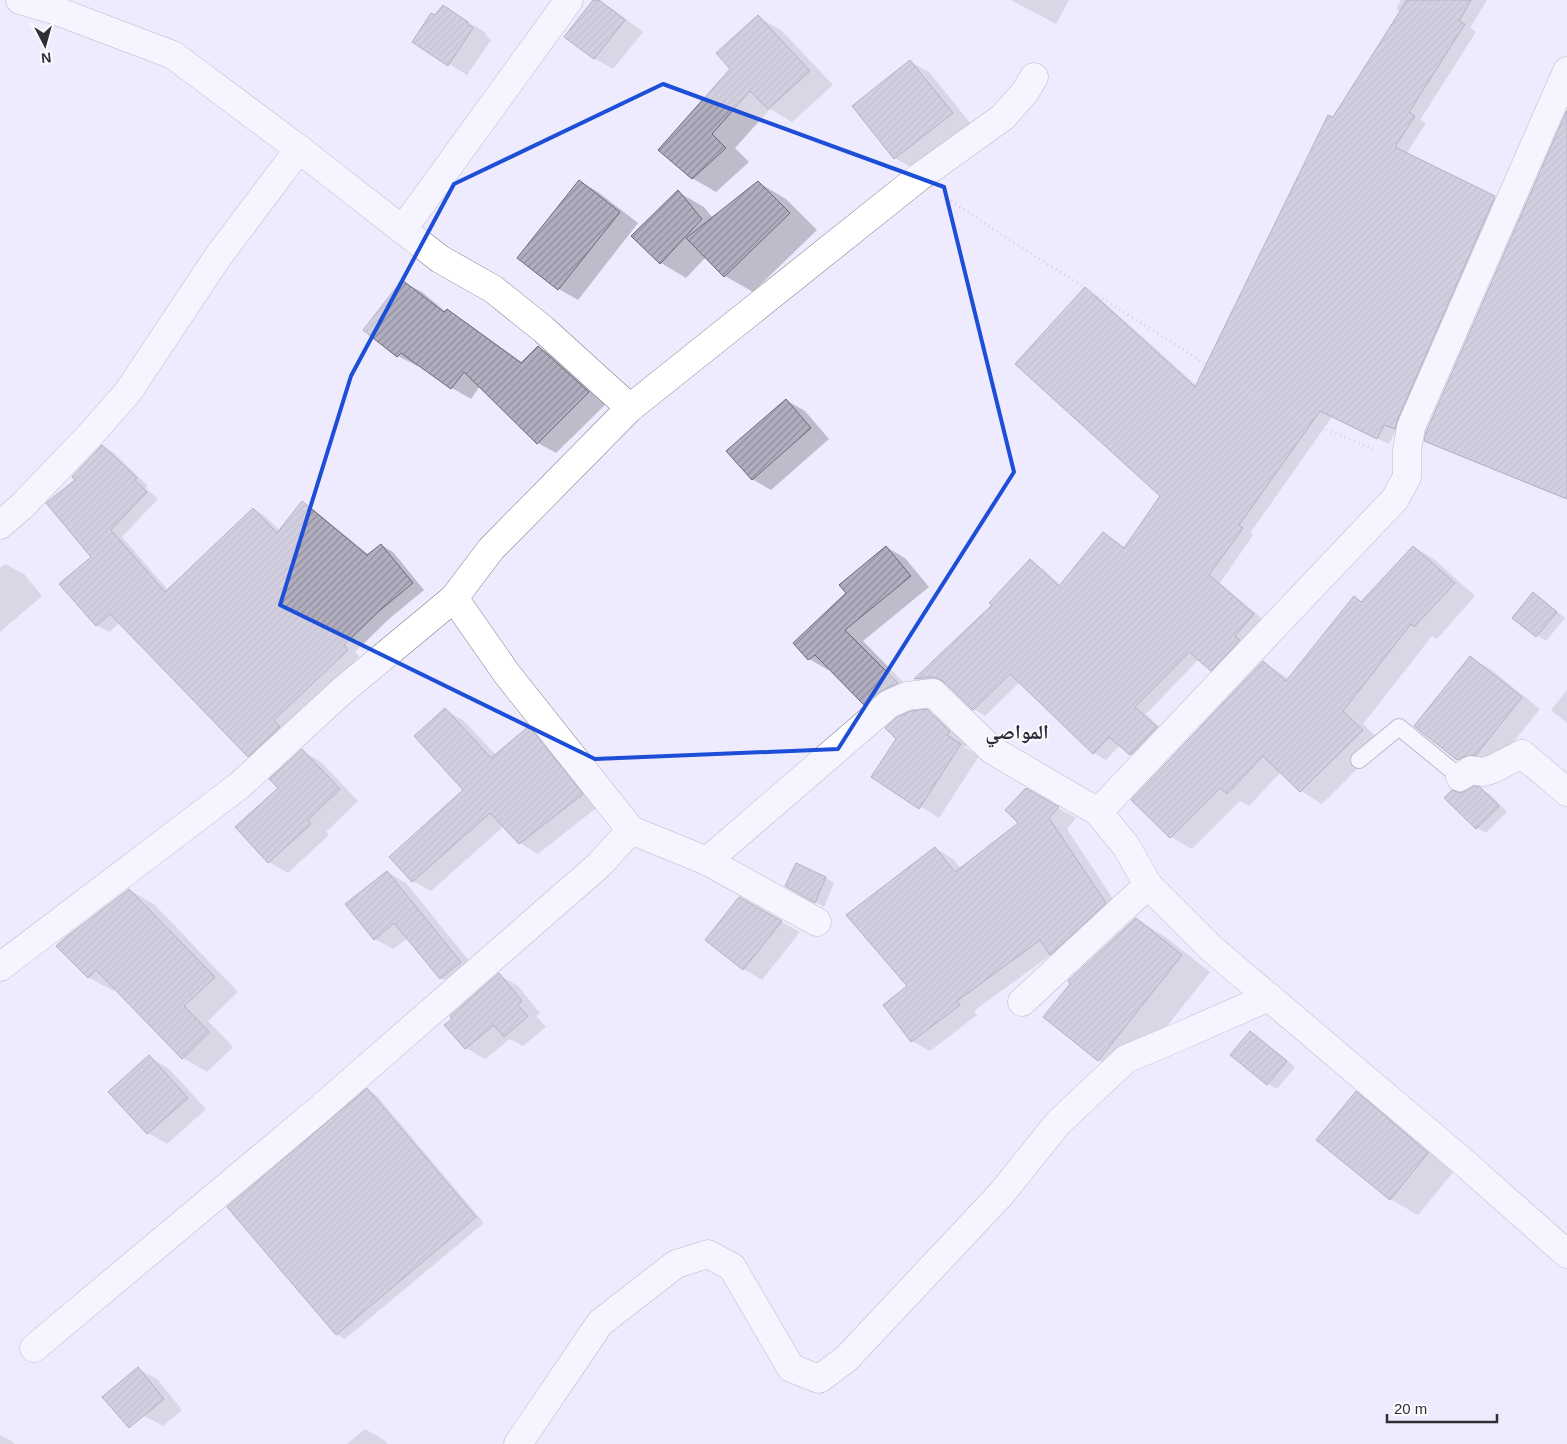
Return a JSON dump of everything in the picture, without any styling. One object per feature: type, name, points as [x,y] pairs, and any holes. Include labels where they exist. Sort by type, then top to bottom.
[{"type":"street","points":[[20,0],[54,10],[173,55],[299,149],[440,259],[493,290],[543,328],[630,408]]},
{"type":"street","points":[[403,229],[569,0]]},
{"type":"street","points":[[1098,812],[1395,499],[1407,477],[1411,427],[1567,70]]},
{"type":"street","points":[[0,967],[240,785],[342,692],[454,598],[491,549],[630,408],[918,178],[1003,117],[1025,92],[1034,77]]},
{"type":"street","points":[[0,525],[22,506],[91,434],[128,392],[217,258],[299,149]]},
{"type":"street","points":[[454,598],[507,674],[631,830],[707,861],[817,922]]},
{"type":"street","points":[[707,861],[889,704],[907,696],[933,693],[992,750],[1098,812],[1126,846],[1148,885],[1212,949],[1462,1160],[1567,1254]]},
{"type":"street","points":[[1460,777],[1471,770],[1483,772],[1493,769],[1522,754],[1567,792]]},
{"type":"street","points":[[34,1348],[322,1107],[599,865],[631,830]]},
{"type":"street","points":[[1022,1002],[1148,885]]},
{"type":"street","points":[[518,1444],[600,1323],[676,1264],[708,1254],[732,1267],[791,1368],[819,1379],[846,1359],[1001,1194],[1058,1123],[1126,1059],[1269,997]]},
{"type":"lane","points":[[1359,760],[1399,727],[1460,777]]},
{"type":"path","points":[[918,178],[1020,246],[1277,409],[1407,463]]},
{"type":"highlighted area","points":[[663,84],[944,187],[1014,472],[838,749],[595,759],[280,605],[351,376],[454,184]]},
{"type":"building","points":[[593,0],[599,0],[625,20],[594,59],[564,37]]},
{"type":"building","points":[[1407,0],[1471,0],[1459,21],[1465,24],[1409,112],[1415,116],[1395,147],[1495,196],[1395,429],[1384,425],[1377,439],[1320,411],[1239,525],[1243,528],[1209,575],[1254,614],[1235,636],[1240,640],[1211,671],[1189,652],[1135,707],[1157,727],[1130,755],[1109,737],[1093,754],[1010,674],[973,710],[938,678],[914,679],[992,605],[989,603],[1030,559],[1059,586],[1103,532],[1124,548],[1160,496],[1015,364],[1085,287],[1195,387],[1328,115],[1333,117]]},
{"type":"building","points":[[443,5],[468,22],[467,24],[473,28],[448,66],[412,42],[431,13],[435,15]]},
{"type":"building","points":[[758,15],[810,71],[768,109],[750,91],[712,134],[726,148],[692,179],[658,150],[730,69],[716,53]]},
{"type":"building","points":[[910,60],[953,113],[894,159],[852,106]]},
{"type":"building","points":[[1567,110],[1567,499],[1424,441],[1426,432]]},
{"type":"building","points":[[579,180],[620,212],[558,290],[517,258]]},
{"type":"building","points":[[758,181],[790,213],[724,277],[686,238]]},
{"type":"building","points":[[678,190],[702,219],[660,264],[631,236]]},
{"type":"building","points":[[402,280],[444,312],[447,309],[521,363],[538,346],[589,392],[537,444],[464,372],[451,389],[401,353],[397,357],[363,330]]},
{"type":"building","points":[[786,399],[811,428],[752,480],[726,451]]},
{"type":"building","points":[[102,445],[137,478],[135,480],[147,492],[111,530],[165,592],[253,508],[277,533],[302,501],[367,555],[381,544],[413,583],[378,612],[344,645],[348,650],[274,720],[280,727],[248,757],[110,614],[96,626],[59,584],[91,557],[46,503],[75,480],[72,477]]},
{"type":"building","points":[[886,546],[911,576],[845,630],[898,683],[879,692],[864,705],[815,655],[808,660],[793,643],[846,593],[839,585]]},
{"type":"building","points":[[1413,546],[1455,583],[1414,627],[1411,624],[1343,711],[1363,730],[1300,792],[1263,756],[1227,794],[1220,788],[1170,838],[1131,800],[1263,661],[1286,681],[1354,596],[1361,602]]},
{"type":"building","points":[[1533,592],[1557,612],[1536,637],[1512,618]]},
{"type":"building","points":[[1470,656],[1522,697],[1476,755],[1457,760],[1414,726]]},
{"type":"building","points":[[445,708],[491,758],[529,726],[583,794],[519,844],[490,813],[412,882],[389,857],[463,790],[414,736]]},
{"type":"building","points":[[927,709],[950,732],[947,735],[961,744],[919,809],[871,777],[896,739],[885,728],[897,717],[911,711]]},
{"type":"building","points":[[302,749],[340,789],[308,820],[311,824],[268,863],[235,827],[278,788],[269,779]]},
{"type":"building","points":[[1474,786],[1480,787],[1499,806],[1476,829],[1444,798],[1452,790],[1461,793]]},
{"type":"building","points":[[1026,788],[1059,807],[1049,818],[1106,903],[1050,955],[1040,940],[957,1001],[960,1005],[911,1042],[883,1005],[907,986],[846,915],[935,847],[955,872],[1018,823],[1005,810]]},
{"type":"building","points":[[796,863],[826,877],[815,903],[785,886]]},
{"type":"building","points":[[387,871],[461,962],[440,979],[394,923],[374,940],[345,904]]},
{"type":"building","points":[[129,889],[215,977],[184,1006],[209,1032],[182,1059],[96,970],[88,978],[56,946]]},
{"type":"building","points":[[739,897],[782,921],[743,970],[705,940]]},
{"type":"building","points":[[1136,918],[1182,955],[1098,1061],[1043,1017],[1070,984],[1068,981]]},
{"type":"building","points":[[499,973],[522,1001],[518,1005],[528,1016],[504,1037],[494,1025],[465,1049],[444,1025],[452,1019],[450,1016]]},
{"type":"building","points":[[1250,1031],[1287,1061],[1267,1085],[1230,1055]]},
{"type":"building","points":[[149,1055],[188,1098],[147,1134],[108,1092]]},
{"type":"building","points":[[367,1088],[476,1217],[336,1335],[227,1207]]},
{"type":"building","points":[[1356,1091],[1428,1153],[1390,1200],[1316,1140]]},
{"type":"building","points":[[138,1367],[164,1399],[129,1428],[102,1397]]},
{"type":"district","name":"المواصي","points":[[1017,732]]}]
